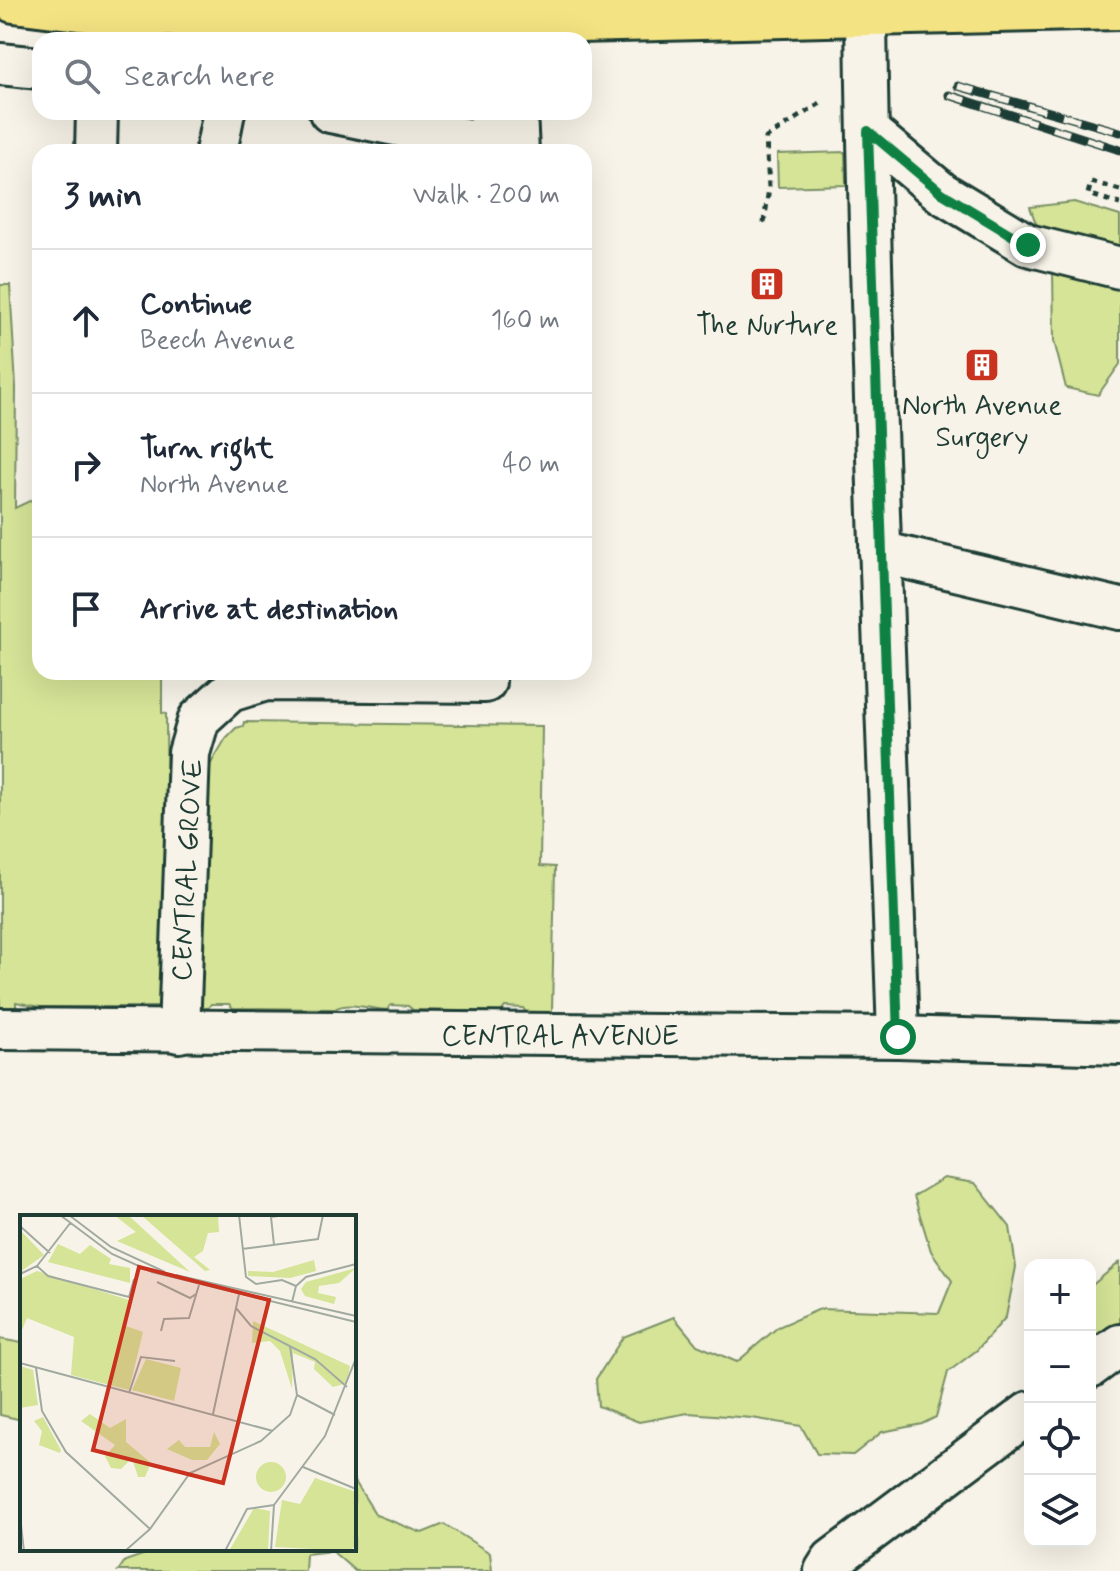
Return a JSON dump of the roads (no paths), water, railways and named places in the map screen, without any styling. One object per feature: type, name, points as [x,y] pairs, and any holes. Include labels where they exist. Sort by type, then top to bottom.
[{"type":"main road","points":[[14,0],[119,13],[578,20],[866,7],[1120,7]]},
{"type":"street","points":[[866,7],[880,552],[898,1037]]},
{"type":"street","points":[[0,64],[32,67]]},
{"type":"street","points":[[96,144],[97,120]]},
{"type":"street","points":[[218,144],[222,120]]},
{"type":"street","points":[[370,120],[475,141],[500,120]]},
{"type":"street","points":[[516,120],[518,144]]},
{"type":"street","points":[[868,131],[942,193],[1028,245],[1120,268]]},
{"type":"street","points":[[880,552],[1120,609]]},
{"type":"street","name":"CENTRAL GROVE","points":[[179,1032],[189,753],[199,719],[230,691],[266,680],[485,682]]},
{"type":"street","name":"CENTRAL AVENUE","points":[[0,1029],[898,1037],[1120,1044]]},
{"type":"street","points":[[1096,1363],[1120,1345]]},
{"type":"street","points":[[825,1571],[832,1560],[1024,1416]]},
{"type":"railway","points":[[958,86],[1120,132]]},
{"type":"railway","points":[[949,95],[1120,150]]},
{"type":"place","name":"The Nurture","points":[[767,284]]},
{"type":"place","name":"North Avenue Surgery","points":[[982,365]]}]
